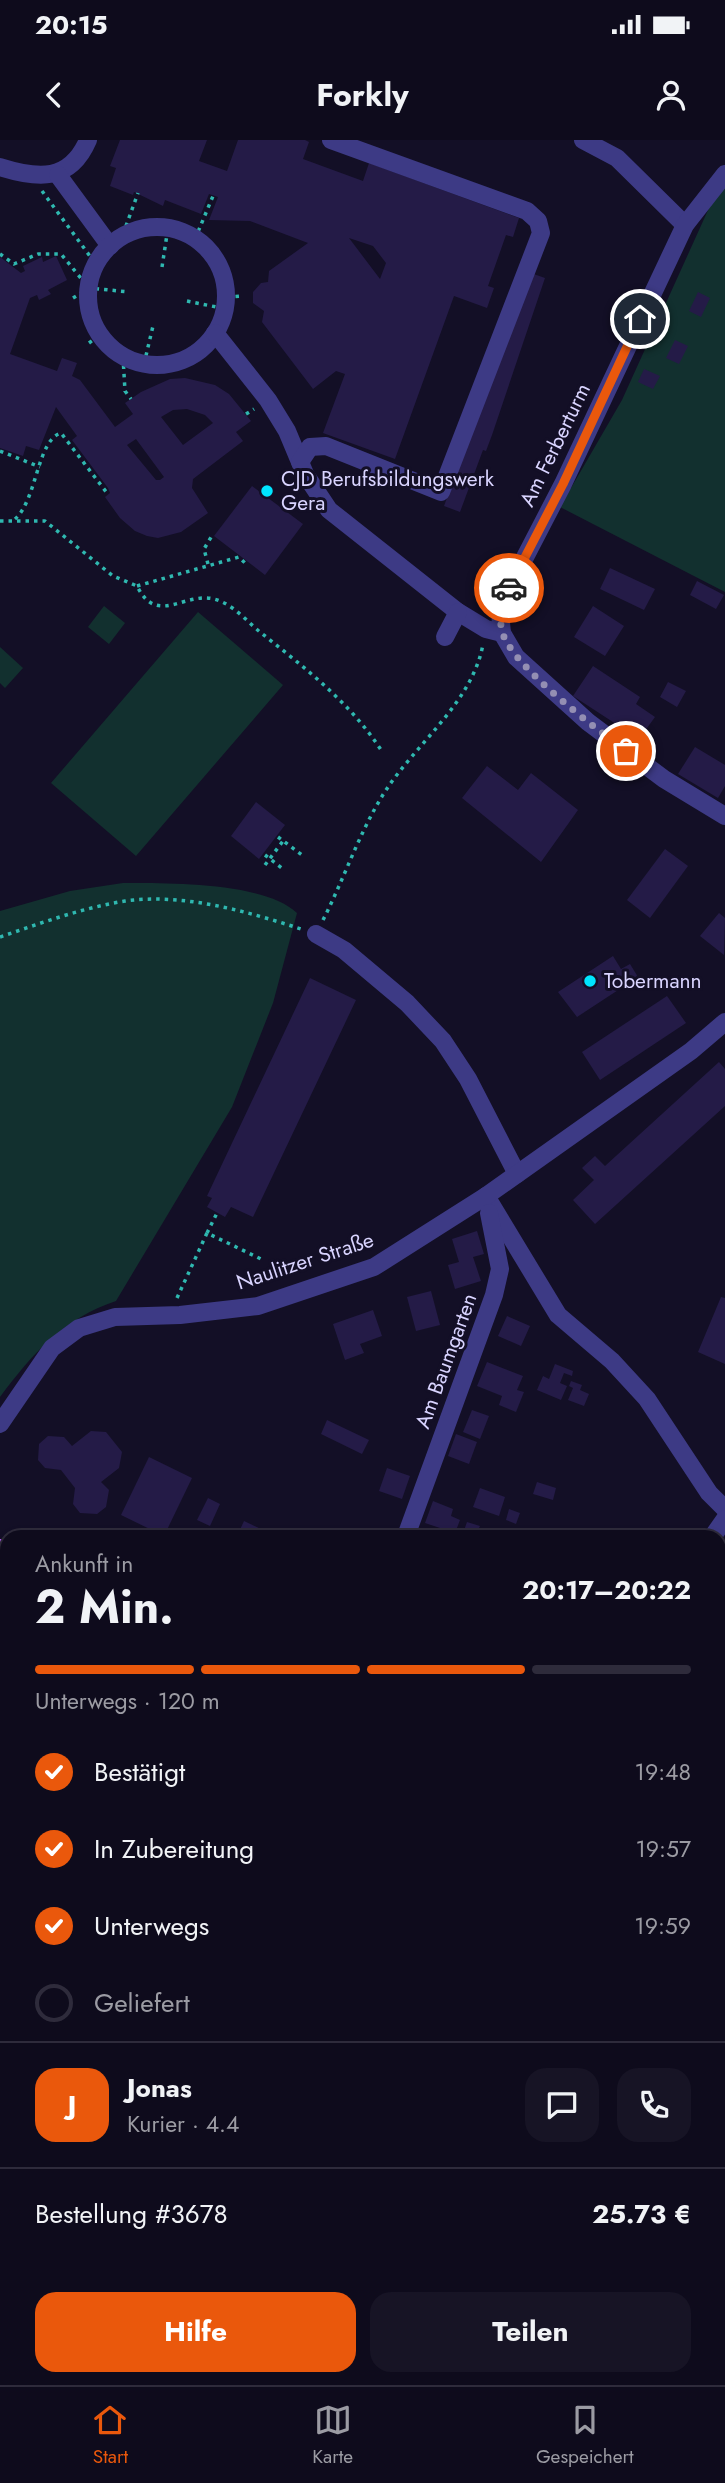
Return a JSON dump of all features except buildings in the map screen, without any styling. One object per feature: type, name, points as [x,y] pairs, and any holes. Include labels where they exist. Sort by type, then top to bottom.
[{"type":"street","points":[[0,167],[30,175],[58,175],[74,162],[88,140]]},
{"type":"street","points":[[300,462],[310,447],[326,446],[441,492],[541,233],[538,221],[527,211],[331,140]]},
{"type":"street","points":[[583,140],[617,158],[685,225]]},
{"type":"street","name":"Am Ferberturm","points":[[502,633],[500,613],[509,588],[563,484],[685,225],[725,174]]},
{"type":"street","points":[[58,175],[116,242]]},
{"type":"street","points":[[150,227],[168,228],[204,244],[222,271],[231,301],[215,333],[192,356],[174,364],[144,364],[123,357],[95,339],[89,288],[95,263],[116,242],[150,227]]},
{"type":"street","points":[[215,333],[268,400],[329,510],[458,612],[486,629],[502,633],[516,657],[588,722],[664,779],[725,816]]},
{"type":"street","points":[[445,637],[458,612]]},
{"type":"street","points":[[316,934],[344,950],[390,987],[443,1041],[468,1079],[517,1174]]},
{"type":"street","name":"Naulitzer Straße","points":[[0,1424],[52,1348],[79,1328],[115,1317],[169,1315],[258,1306],[373,1267],[486,1196],[691,1051],[725,1022]]},
{"type":"street","points":[[486,1196],[558,1315],[612,1361],[647,1399],[709,1493],[725,1508]]},
{"type":"street","name":"Am Baumgarten","points":[[408,1530],[494,1295],[500,1269],[486,1196]]},
{"type":"path","points":[[30,175],[95,263]]},
{"type":"path","points":[[116,242],[138,193]]},
{"type":"path","points":[[195,239],[213,196]]},
{"type":"path","points":[[162,267],[168,228]]},
{"type":"path","points":[[0,254],[14,264],[38,254],[61,254],[89,288]]},
{"type":"path","points":[[73,298],[89,288],[129,292]]},
{"type":"path","points":[[187,301],[231,301]]},
{"type":"path","points":[[144,364],[153,326]]},
{"type":"path","points":[[123,357],[125,391],[131,399]]},
{"type":"path","points":[[15,519],[27,504],[50,440],[61,433],[107,493]]},
{"type":"path","points":[[0,452],[40,467]]},
{"type":"path","points":[[0,521],[45,521],[113,576],[138,586],[239,557],[245,562]]},
{"type":"path","points":[[208,564],[204,549],[213,534]]},
{"type":"path","points":[[138,586],[145,602],[156,607],[204,597],[223,602],[299,664],[364,723],[383,753]]},
{"type":"path","points":[[278,837],[302,855]]},
{"type":"path","points":[[265,864],[267,857],[283,841]]},
{"type":"path","points":[[267,857],[283,869]]},
{"type":"path","points":[[0,937],[62,915],[127,901],[176,900],[259,915],[316,934]]},
{"type":"path","points":[[169,1315],[217,1213]]},
{"type":"path","points":[[207,1233],[261,1259]]},
{"type":"green space","points":[[725,187],[725,592],[560,507],[622,400],[709,208]]},
{"type":"green space","points":[[104,606],[125,623],[109,644],[88,627]]},
{"type":"green space","points":[[198,612],[283,685],[136,856],[51,783]]},
{"type":"green space","points":[[0,647],[23,668],[5,688],[0,683]]},
{"type":"green space","points":[[123,883],[189,884],[239,890],[262,895],[297,913],[273,1003],[232,1107],[116,1301],[80,1317],[50,1339],[0,1397],[0,911],[70,891]]},
{"type":"way so far","points":[[509,588],[500,613],[502,633],[516,657],[588,722],[626,751]]},
{"type":"place","name":"CJD Berufsbildungswerk Gera","points":[[267,491]]},
{"type":"place","name":"Tobermann","points":[[590,981]]},
{"type":"route","points":[[509,588],[563,484],[640,319]]}]
